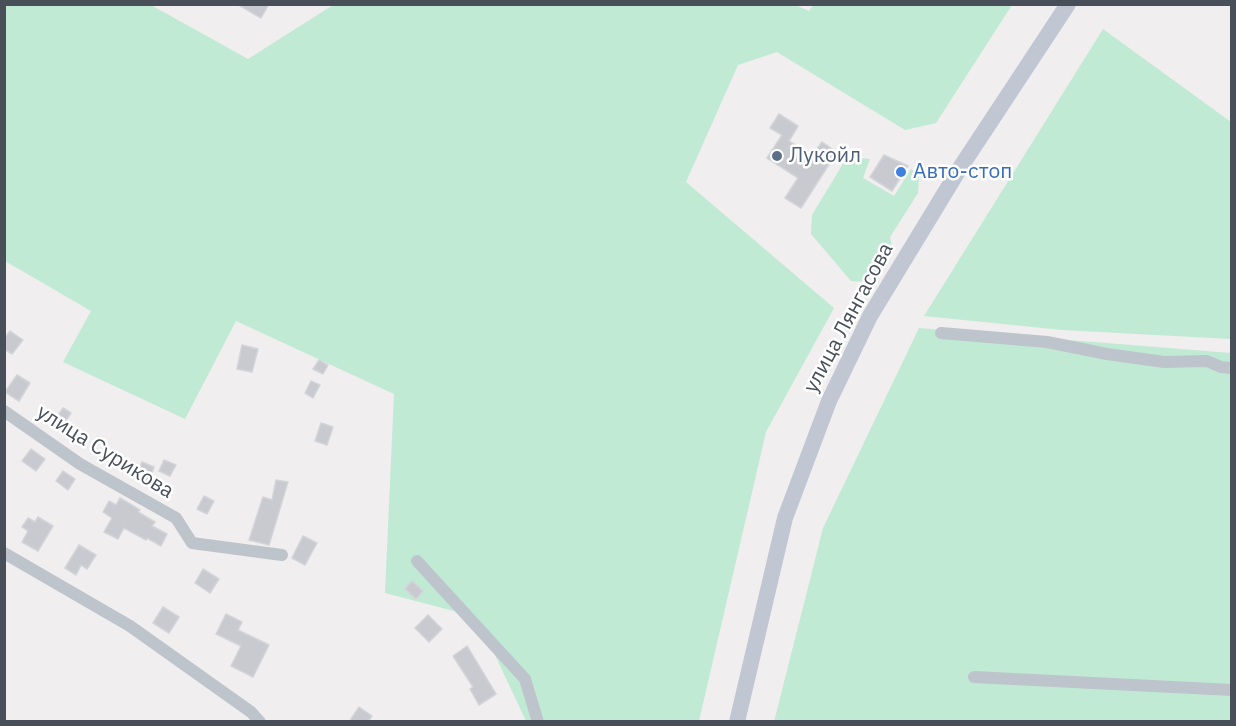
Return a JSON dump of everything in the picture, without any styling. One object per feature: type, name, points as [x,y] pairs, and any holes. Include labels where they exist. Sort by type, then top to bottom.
[{"type":"main road","name":"улица Лянгасова","points":[[737,722],[785,518],[829,400],[870,316],[960,168],[1068,4]]},
{"type":"street","points":[[941,333],[1047,342],[1164,362],[1207,361],[1221,367],[1232,368]]},
{"type":"street","name":"улица Сурикова","points":[[4,411],[80,464],[176,518],[192,543],[282,555]]},
{"type":"street","points":[[4,553],[130,626],[251,712],[260,722]]},
{"type":"street","points":[[417,561],[525,680],[538,722]]},
{"type":"street","points":[[974,677],[1232,690]]},
{"type":"green space","points":[[793,4],[809,11],[814,4],[1012,5],[936,123],[905,130],[777,52],[738,65],[686,182],[834,308],[766,432],[699,721],[526,721],[477,617],[385,593],[394,394],[236,321],[185,419],[63,362],[91,311],[5,261],[5,5],[151,5],[248,59],[333,5]]},
{"type":"green space","points":[[1103,29],[1231,122],[1231,339],[1062,330],[924,316]]},
{"type":"green space","points":[[847,157],[870,159],[863,178],[894,196],[911,169],[919,175],[918,193],[890,237],[892,247],[868,282],[851,281],[811,234],[812,215]]},
{"type":"green space","points":[[919,328],[1231,353],[1231,721],[774,722],[823,528]]},
{"type":"building","points":[[237,4],[269,4],[261,18]]},
{"type":"building","points":[[779,114],[798,126],[789,141],[812,156],[822,142],[837,152],[801,208],[785,198],[798,178],[767,158],[782,135],[770,128]]},
{"type":"building","points":[[884,155],[908,166],[892,191],[870,177]]},
{"type":"building","points":[[10,331],[23,340],[12,354],[4,349],[4,339]]},
{"type":"building","points":[[242,345],[258,349],[252,372],[237,369]]},
{"type":"building","points":[[319,360],[328,365],[323,374],[313,369]]},
{"type":"building","points":[[17,375],[30,383],[19,401],[5,392]]},
{"type":"building","points":[[311,381],[320,385],[313,398],[305,393]]},
{"type":"building","points":[[63,408],[71,413],[63,425],[55,420]]},
{"type":"building","points":[[321,423],[333,427],[327,445],[315,441]]},
{"type":"building","points":[[31,449],[45,459],[36,471],[22,461]]},
{"type":"building","points":[[164,460],[176,465],[170,476],[159,471]]},
{"type":"building","points":[[142,462],[154,467],[149,482],[136,477]]},
{"type":"building","points":[[63,471],[75,479],[68,490],[56,481]]},
{"type":"building","points":[[276,480],[288,482],[269,545],[249,540],[263,497],[272,500]]},
{"type":"building","points":[[204,496],[214,501],[207,514],[197,509]]},
{"type":"building","points":[[120,498],[155,522],[152,526],[167,534],[161,546],[124,528],[118,539],[104,532],[112,518],[103,512],[109,501],[116,505]]},
{"type":"building","points":[[38,517],[53,526],[38,551],[22,542],[28,531],[22,527],[28,518],[35,522]]},
{"type":"building","points":[[303,536],[317,543],[305,565],[292,558]]},
{"type":"building","points":[[79,545],[96,555],[87,569],[81,565],[76,575],[65,568]]},
{"type":"building","points":[[203,569],[219,579],[210,593],[195,583]]},
{"type":"building","points":[[412,581],[423,591],[416,599],[405,589]]},
{"type":"building","points":[[163,607],[179,617],[169,633],[153,623]]},
{"type":"building","points":[[226,614],[242,622],[238,630],[269,645],[253,677],[231,666],[241,646],[216,634]]},
{"type":"building","points":[[428,615],[442,629],[429,642],[415,628]]},
{"type":"building","points":[[467,646],[496,694],[479,705],[470,689],[473,687],[453,656]]},
{"type":"building","points":[[359,707],[372,716],[368,722],[349,722]]},
{"type":"place","name":"Лукойл","points":[[777,156]]},
{"type":"place","name":"Авто-стоп","points":[[901,172]]}]
